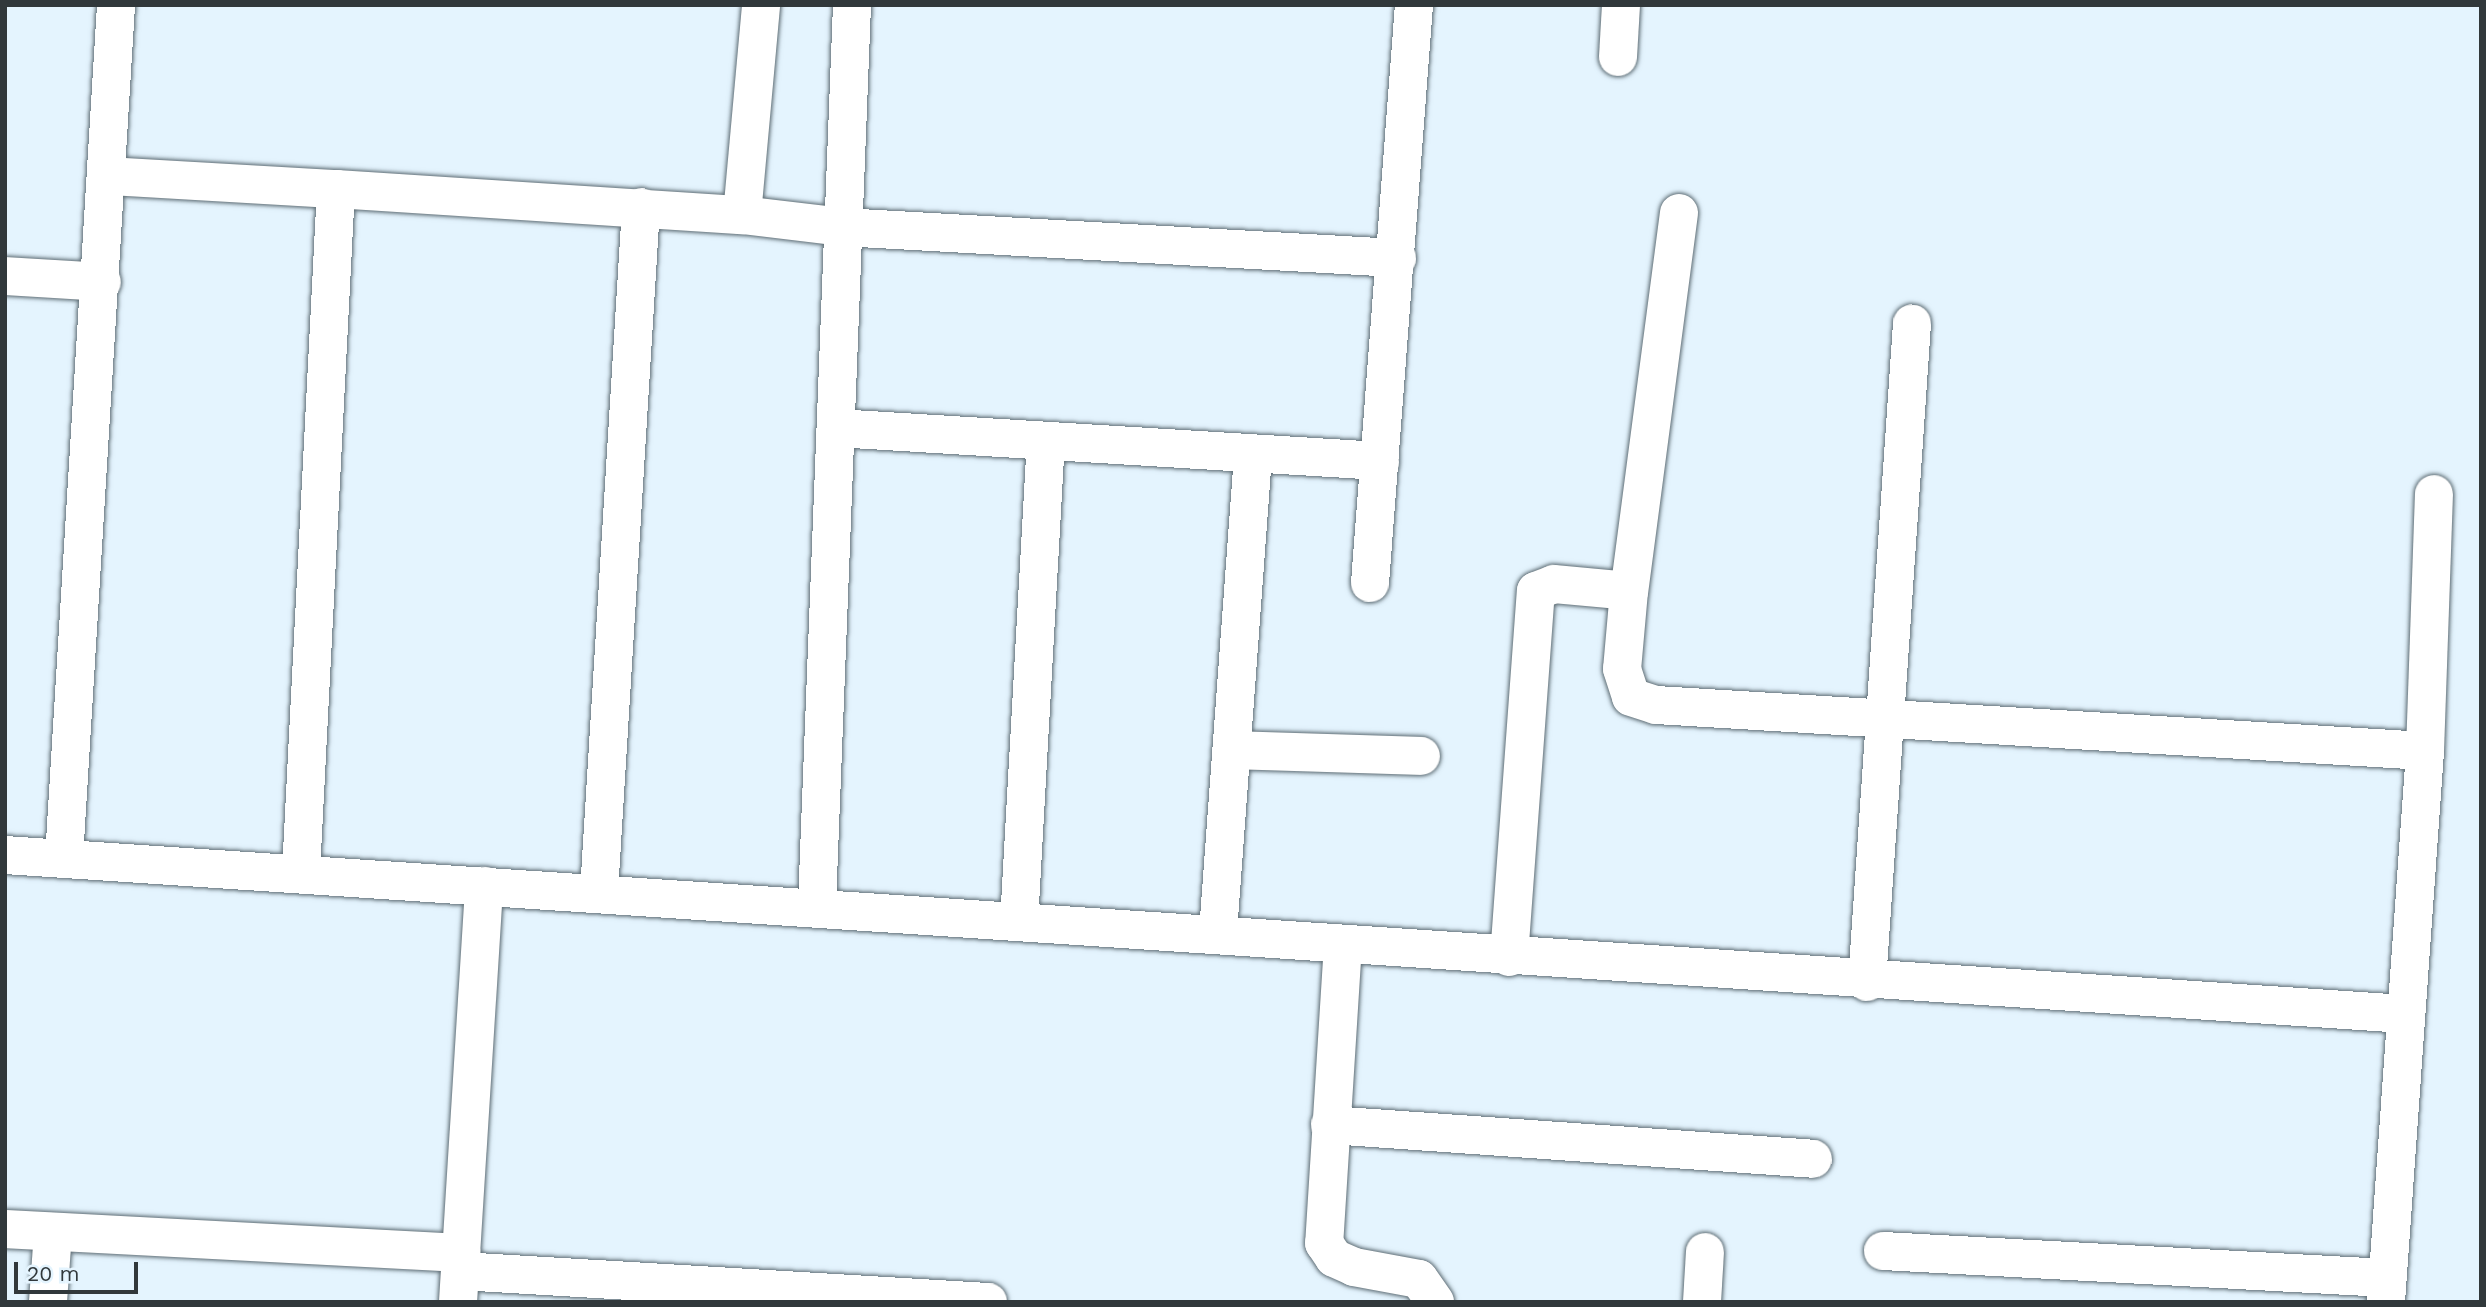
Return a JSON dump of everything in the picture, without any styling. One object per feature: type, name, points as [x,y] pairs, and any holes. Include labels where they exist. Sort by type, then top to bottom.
[{"type":"street","points":[[64,858],[102,282],[116,5]]},
{"type":"street","points":[[742,215],[761,5]]},
{"type":"street","points":[[817,904],[852,5]]},
{"type":"street","points":[[1370,583],[1397,258],[1414,5]]},
{"type":"street","points":[[1618,57],[1621,5]]},
{"type":"street","points":[[108,176],[742,215],[842,227],[1397,258]]},
{"type":"street","points":[[301,872],[336,189]]},
{"type":"street","points":[[599,892],[641,208]]},
{"type":"street","points":[[1679,213],[1629,591],[1622,669],[1632,697],[1656,705],[1883,715],[2425,751]]},
{"type":"street","points":[[5,276],[102,282]]},
{"type":"street","points":[[1867,982],[1883,715],[1912,324]]},
{"type":"street","points":[[836,428],[1380,461]]},
{"type":"street","points":[[1019,922],[1046,442]]},
{"type":"street","points":[[1218,932],[1253,455]]},
{"type":"street","points":[[1883,1251],[2387,1290],[2425,751],[2434,494]]},
{"type":"street","points":[[1509,957],[1536,591],[1554,584],[1629,591]]},
{"type":"street","points":[[1233,750],[1421,756]]},
{"type":"street","points":[[5,855],[817,904],[1019,922],[1218,932],[1509,957],[1867,982],[2405,1014]]},
{"type":"street","points":[[459,1275],[484,886]]},
{"type":"street","points":[[1343,944],[1324,1243],[1334,1258],[1354,1267],[1419,1279],[1435,1302]]},
{"type":"street","points":[[1330,1125],[1813,1159]]},
{"type":"street","points":[[5,1228],[459,1275],[988,1302]]},
{"type":"street","points":[[48,1302],[53,1231]]},
{"type":"street","points":[[1702,1302],[1705,1252]]}]
